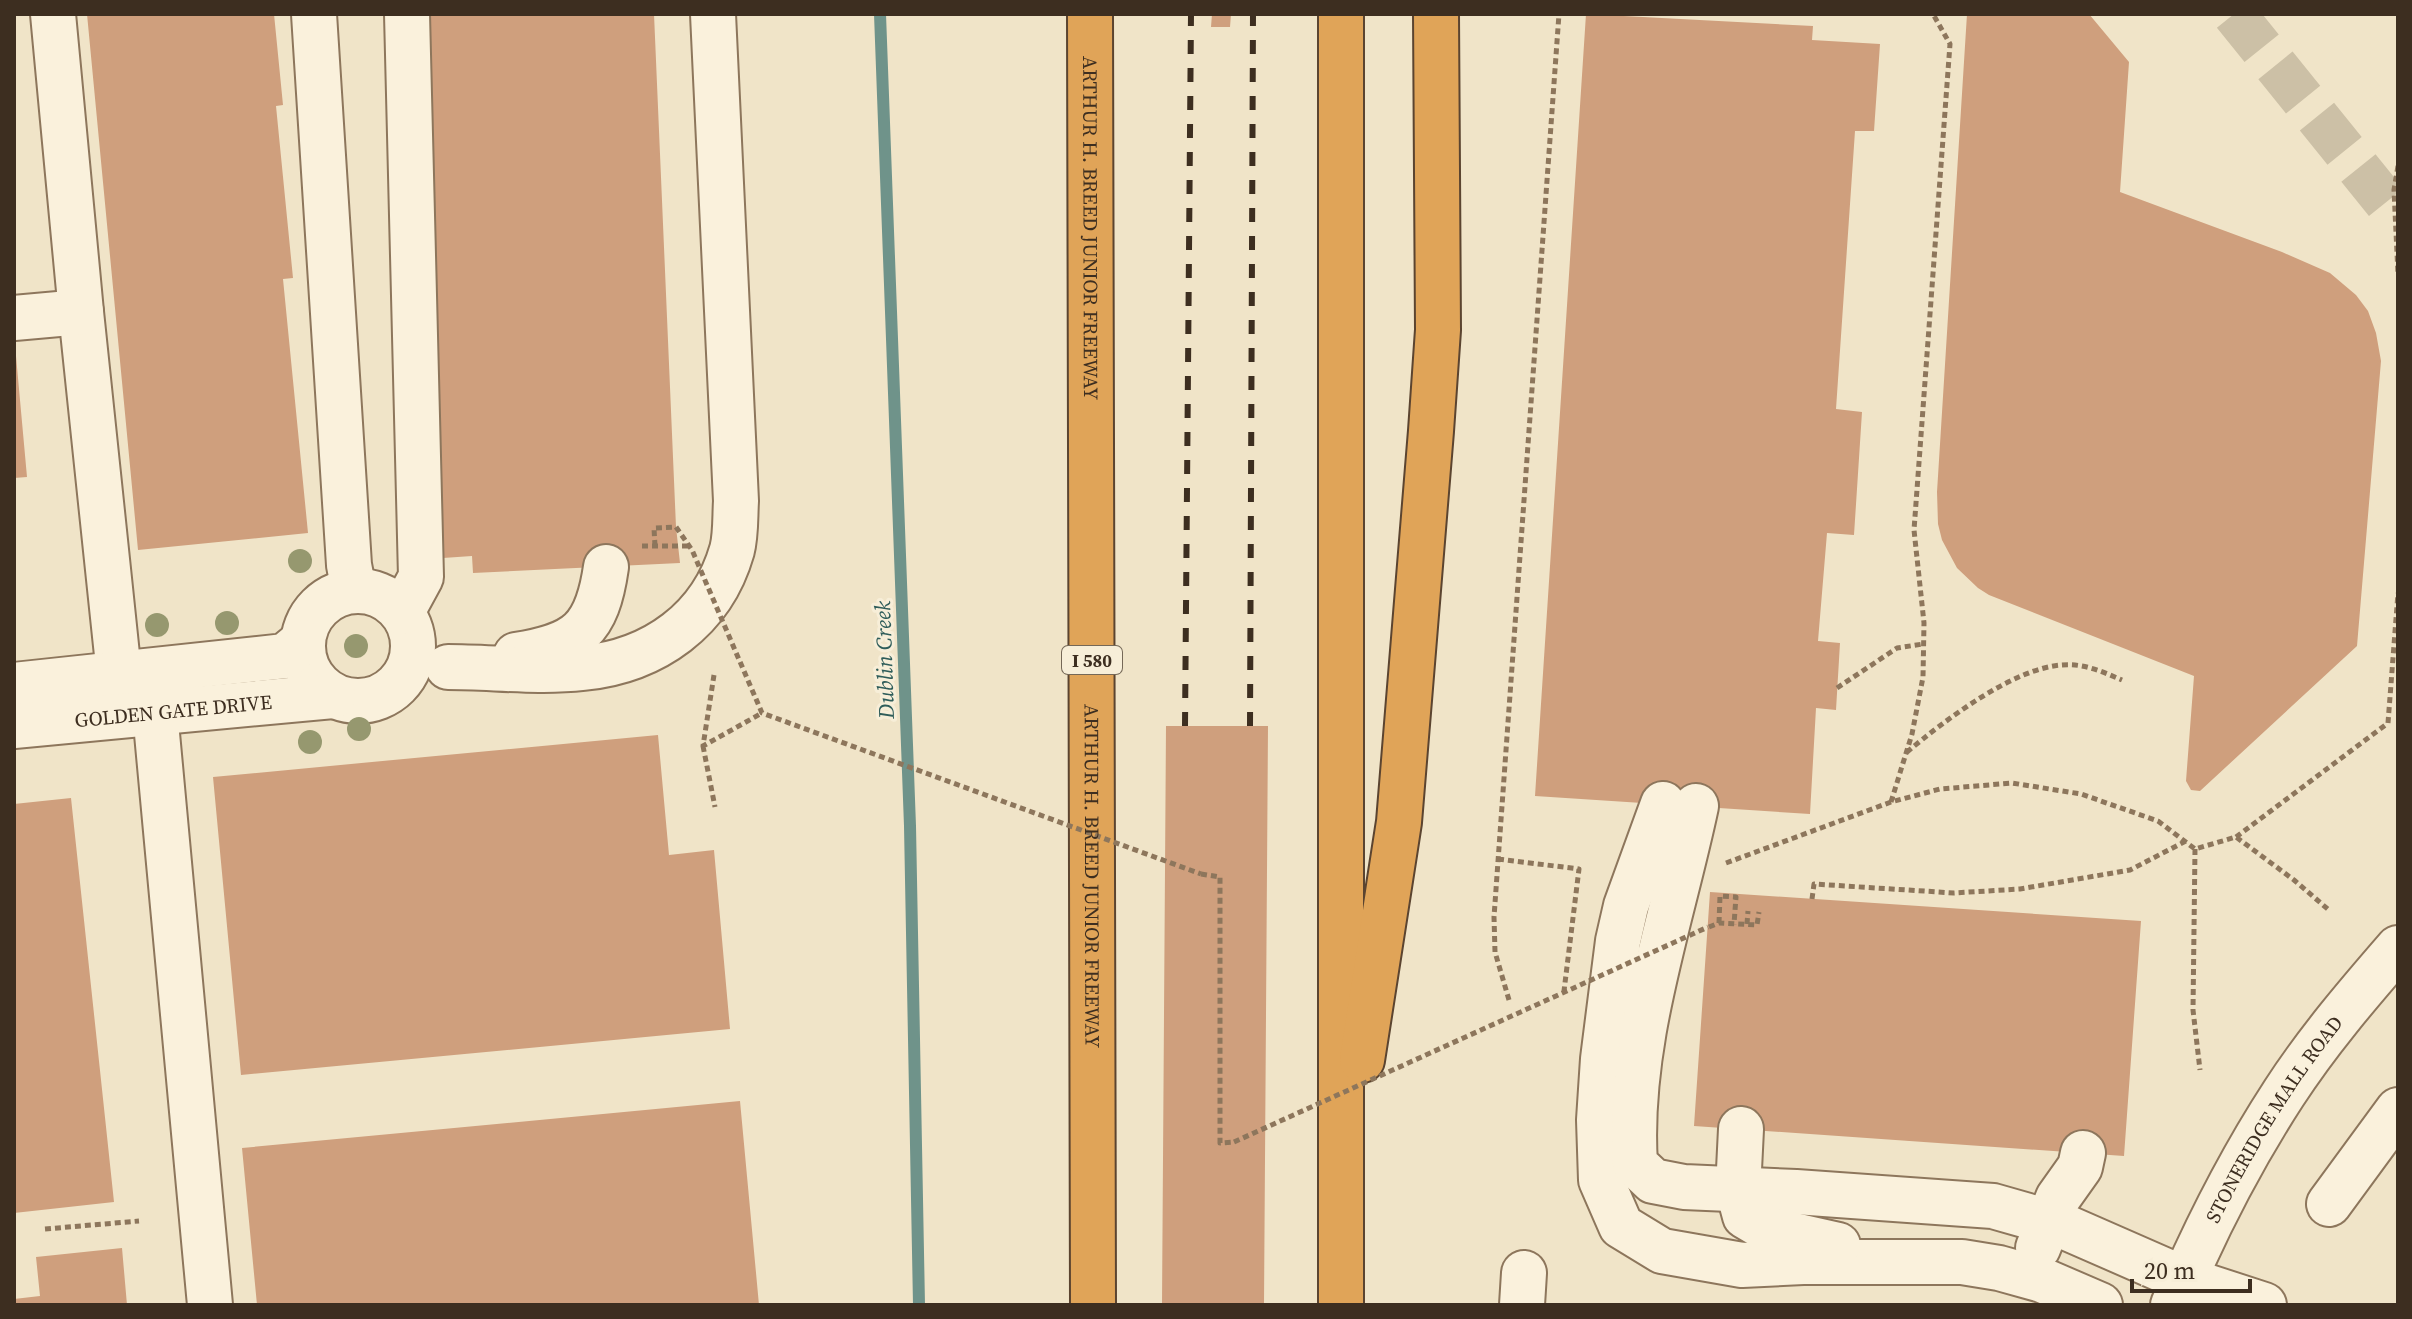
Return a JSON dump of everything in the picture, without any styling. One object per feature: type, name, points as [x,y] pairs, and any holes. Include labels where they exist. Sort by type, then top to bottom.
[{"type":"highway","name":"ARTHUR H. BREED JUNIOR FREEWAY","points":[[1090,14],[1093,1305]]},
{"type":"highway","points":[[1341,14],[1341,1305]]},
{"type":"highway","points":[[1340,1196],[1401,807],[1438,330],[1436,14]]},
{"type":"street","points":[[53,14],[119,674]]},
{"type":"street","points":[[314,14],[349,565],[354,591]]},
{"type":"street","points":[[402,612],[421,577],[407,14]]},
{"type":"street","points":[[427,669],[582,668],[621,661],[662,645],[693,619],[717,588],[732,548],[736,501],[713,14]]},
{"type":"street","points":[[14,318],[81,312]]},
{"type":"street","points":[[427,669],[402,612],[376,594],[354,591],[323,603],[309,620],[302,642],[305,663],[316,683],[333,696],[354,702],[375,699],[427,669],[548,650],[572,639],[592,619],[602,595],[606,567]]},
{"type":"street","name":"GOLDEN GATE DRIVE","points":[[14,685],[285,656],[302,642]]},
{"type":"street","name":"GOLDEN GATE DRIVE","points":[[14,726],[333,696]]},
{"type":"street","points":[[155,712],[210,1305]]},
{"type":"street","points":[[2100,1305],[2070,1291],[1999,1268],[1962,1262],[1742,1265],[1662,1251],[1621,1226],[1601,1180],[1599,1146],[1603,1059],[1624,917],[1679,805],[1638,1054],[1632,1124],[1635,1164],[1653,1181],[1684,1187],[1993,1206],[2049,1222],[2179,1292],[2264,1305]]},
{"type":"street","name":"STONERIDGE MALL ROAD","points":[[2179,1292],[2238,1173],[2285,1091],[2398,948]]},
{"type":"street","points":[[2329,1204],[2398,1110]]},
{"type":"street","points":[[1796,1192],[1779,1180],[1770,1154],[1756,1130],[1738,1190],[1745,1216],[1767,1229],[1919,1263]]},
{"type":"street","points":[[2026,1275],[2058,1198],[2080,1167],[2083,1153]]},
{"type":"path","points":[[1509,1000],[1495,952],[1494,917],[1559,14]]},
{"type":"path","points":[[1891,802],[1923,677],[1924,644],[1914,530],[1950,44],[1933,14],[1924,14]]},
{"type":"path","points":[[2398,166],[2394,190],[2398,274]]},
{"type":"path","points":[[698,546],[655,546],[654,528],[676,527],[692,550],[762,713],[1201,874],[1220,877],[1220,1143],[1234,1142],[1708,927]]},
{"type":"path","points":[[2195,849],[2236,837],[2388,723],[2398,593]]},
{"type":"path","points":[[1837,688],[1897,648],[1924,644]]},
{"type":"path","points":[[1906,753],[1960,710],[2026,675],[2061,665],[2085,666],[2122,680]]},
{"type":"path","points":[[714,675],[703,746],[715,807]]},
{"type":"path","points":[[703,746],[762,713]]},
{"type":"path","points":[[1726,863],[1891,802],[1940,789],[2012,783],[2051,787],[2081,794],[2158,821],[2195,849],[2193,1010],[2200,1070]]},
{"type":"path","points":[[2236,837],[2330,911]]},
{"type":"path","points":[[1812,899],[1814,884],[1954,893],[2020,889],[2130,870],[2186,841]]},
{"type":"path","points":[[1498,859],[1579,869],[1564,991]]},
{"type":"path","points":[[1734,924],[1736,897],[1720,896],[1719,923],[1734,924],[1747,924],[1757,925],[1759,912]]},
{"type":"path","points":[[1747,924],[1748,911]]},
{"type":"path","points":[[45,1229],[139,1221]]},
{"type":"building","points":[[87,14],[274,14],[283,105],[276,106],[293,278],[283,279],[308,533],[138,550]]},
{"type":"building","points":[[417,14],[654,14],[680,563],[473,573],[472,556],[443,558]]},
{"type":"building","points":[[1212,14],[1231,14],[1230,27],[1211,27]]},
{"type":"building","points":[[1586,14],[1813,26],[1812,40],[1880,44],[1874,131],[1855,131],[1836,409],[1862,412],[1854,535],[1827,533],[1818,641],[1840,643],[1836,710],[1816,708],[1810,814],[1535,796]]},
{"type":"building","points":[[1967,14],[2089,14],[2129,62],[2120,192],[2330,273],[2356,295],[2368,311],[2376,333],[2381,361],[2357,646],[2200,791],[2191,790],[2186,781],[2194,676],[1989,595],[1957,568],[1942,540],[1937,492]]},
{"type":"building","points":[[14,356],[27,477],[14,478]]},
{"type":"building","points":[[1166,726],[1268,726],[1264,1305],[1162,1305]]},
{"type":"building","points":[[658,735],[669,855],[714,850],[730,1029],[241,1075],[213,777]]},
{"type":"building","points":[[71,798],[114,1202],[14,1213],[14,804]]},
{"type":"building","points":[[1710,892],[2141,921],[2124,1156],[1694,1126]]},
{"type":"building","points":[[740,1101],[759,1305],[257,1305],[242,1148]]},
{"type":"building","points":[[122,1248],[127,1305],[14,1305],[14,1299],[40,1296],[36,1257]]},
{"type":"waterway","name":"Dublin Creek","points":[[880,14],[910,826],[919,1305]]},
{"type":"tunnel","points":[[2234,14],[2398,217]]},
{"type":"railway","points":[[1185,726],[1191,14]]},
{"type":"railway","points":[[1250,726],[1253,14]]}]
